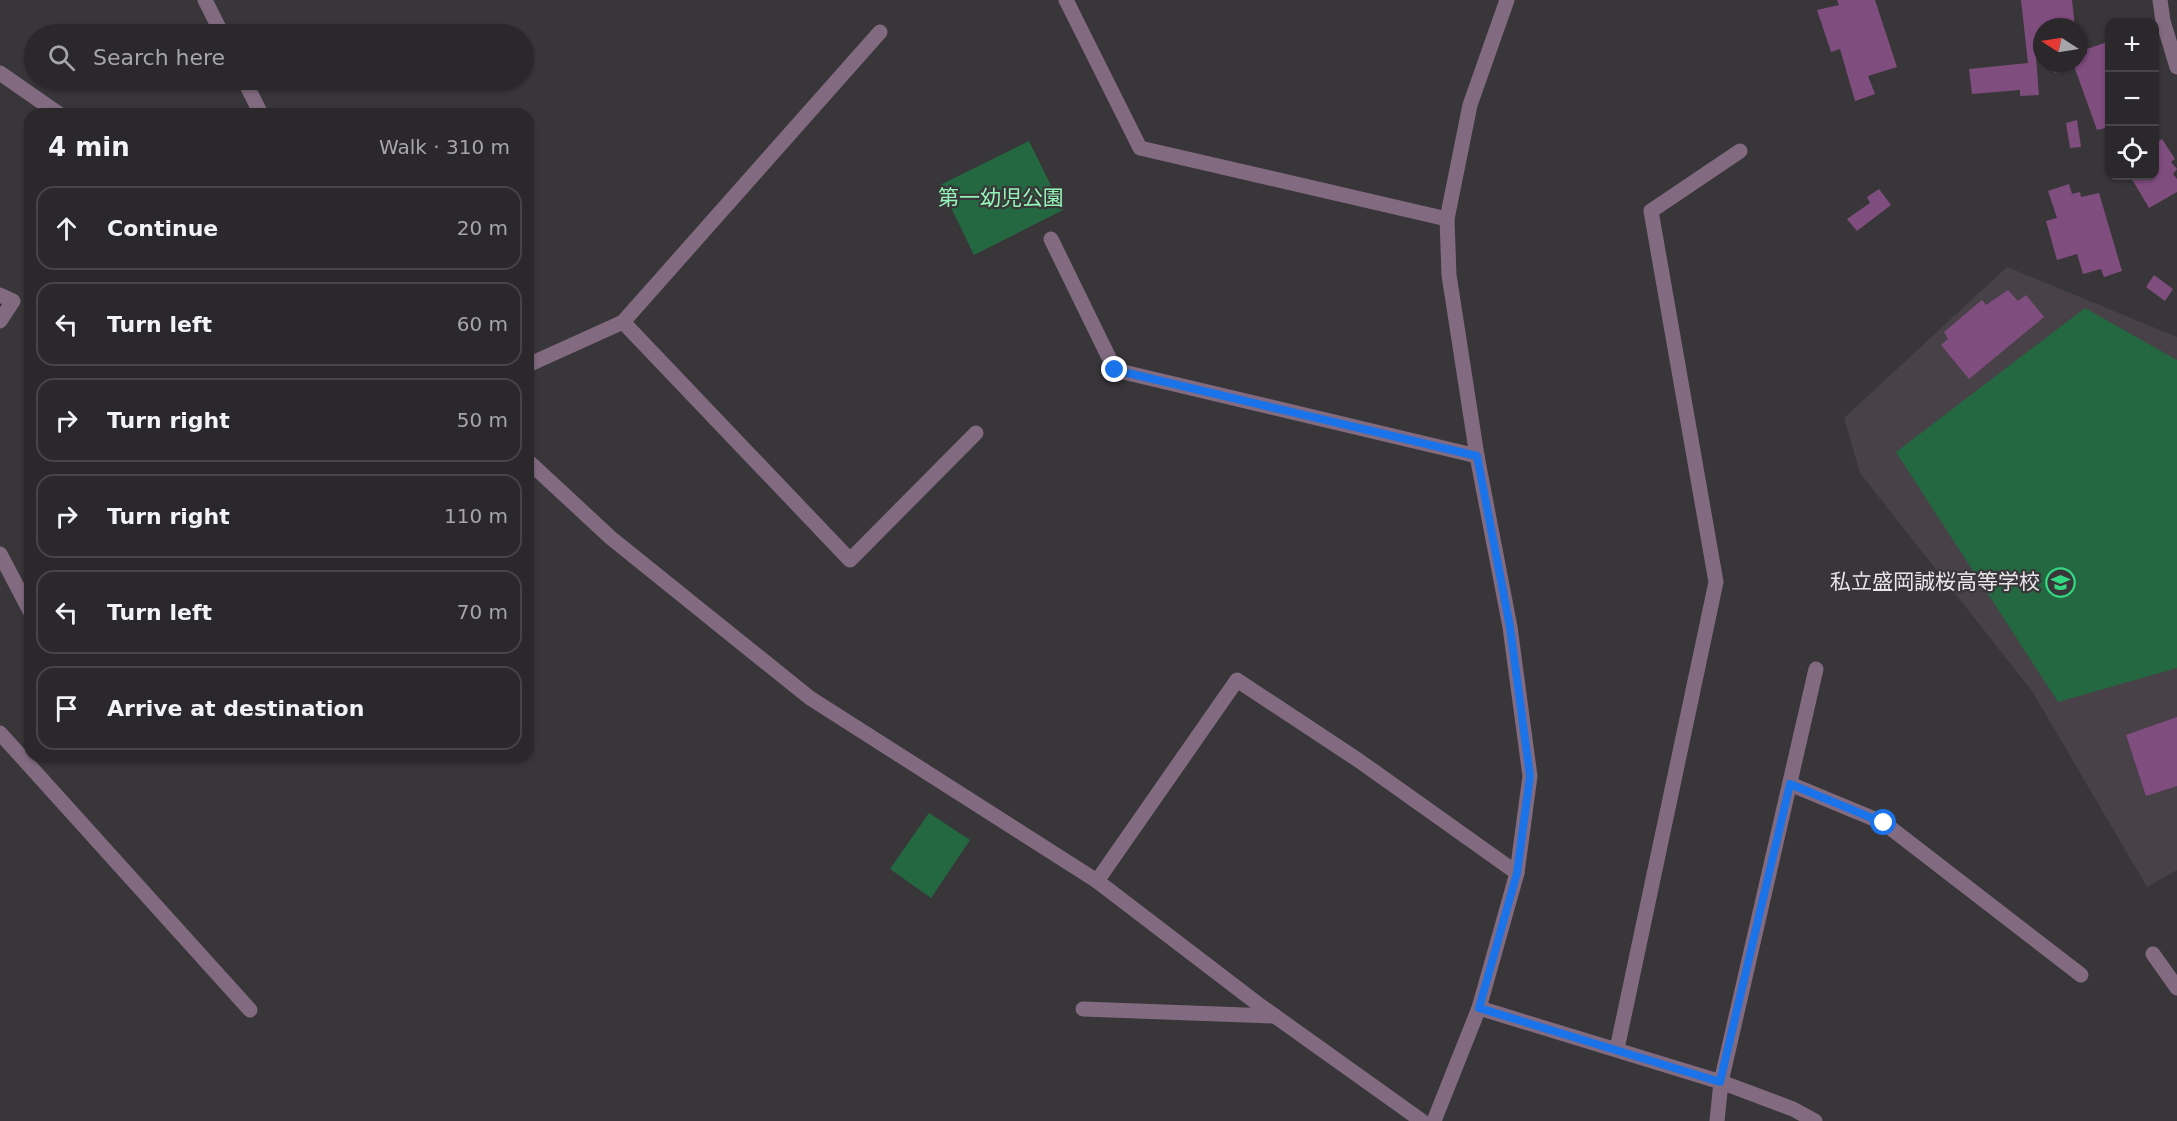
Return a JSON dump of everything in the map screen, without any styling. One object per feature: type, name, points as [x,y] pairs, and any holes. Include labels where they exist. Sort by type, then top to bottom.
[{"type":"street","points":[[205,0],[217,24]]},
{"type":"street","points":[[1066,0],[1140,148],[1448,219]]},
{"type":"street","points":[[1434,1121],[1479,1008],[1517,873],[1530,776],[1510,627],[1477,456],[1449,275],[1448,219],[1470,105],[1507,0]]},
{"type":"street","points":[[2160,0],[2163,21],[2177,67]]},
{"type":"street","points":[[534,362],[623,322],[880,32]]},
{"type":"street","points":[[0,73],[24,89]]},
{"type":"street","points":[[25,90],[51,108]]},
{"type":"street","points":[[249,90],[258,108]]},
{"type":"street","points":[[1617,1049],[1716,582],[1651,211],[1740,151]]},
{"type":"street","points":[[1051,239],[1115,370],[1477,456]]},
{"type":"street","points":[[0,295],[12,301],[0,321]]},
{"type":"street","points":[[623,322],[850,560],[976,433]]},
{"type":"street","points":[[534,467],[611,538],[810,698],[1097,881],[1276,1017],[1422,1121]]},
{"type":"street","points":[[0,554],[24,600]]},
{"type":"street","points":[[1717,1121],[1720,1082],[1816,669]]},
{"type":"street","points":[[1097,881],[1237,680],[1358,760],[1517,873]]},
{"type":"street","points":[[0,733],[24,760]]},
{"type":"street","points":[[26,762],[249,1010]]},
{"type":"street","points":[[1790,784],[1884,823],[2081,975]]},
{"type":"street","points":[[2153,954],[2177,988]]},
{"type":"street","points":[[1479,1008],[1720,1082],[1793,1109],[1815,1121]]},
{"type":"street","points":[[1083,1009],[1276,1017]]},
{"type":"shaded area","name":"私立盛岡誠桜高等学校","points":[[2007,267],[2177,337],[2177,870],[2147,887],[2032,691],[1860,473],[1844,418]]},
{"type":"green space","name":"第一幼児公園","points":[[1029,141],[1063,210],[974,255],[940,185]]},
{"type":"green space","name":"私立盛岡誠桜高等学校","points":[[2085,308],[2177,360],[2177,668],[2058,702],[1896,452]]},
{"type":"green space","points":[[929,813],[970,840],[931,898],[890,869]]},
{"type":"building","points":[[1837,0],[1875,0],[1897,67],[1868,76],[1875,94],[1855,101],[1840,49],[1831,52],[1817,10],[1839,5]]},
{"type":"building","points":[[2021,0],[2072,0],[2074,18],[2033,18],[2033,72],[2037,72],[2039,95],[2020,96],[2020,90],[1972,94],[1969,69],[2028,63]]},
{"type":"building","points":[[2105,43],[2105,128],[2097,130],[2076,72],[2087,72],[2087,49]]},
{"type":"building","points":[[2077,120],[2081,147],[2070,148],[2066,123]]},
{"type":"building","points":[[2162,139],[2175,159],[2171,162],[2177,169],[2173,174],[2177,179],[2177,192],[2149,208],[2132,180],[2159,180],[2159,141]]},
{"type":"building","points":[[2069,184],[2072,194],[2080,192],[2081,197],[2099,193],[2122,271],[2104,277],[2101,269],[2083,274],[2077,254],[2057,260],[2046,221],[2057,218],[2048,191]]},
{"type":"building","points":[[1879,189],[1891,205],[1857,231],[1847,219],[1870,203],[1867,197]]},
{"type":"building","points":[[2154,275],[2173,289],[2165,301],[2146,287]]},
{"type":"building","points":[[2008,290],[2018,301],[2026,295],[2044,317],[1969,379],[1941,345],[1948,339],[1944,332],[1982,300],[1986,305]]},
{"type":"building","points":[[2177,717],[2177,786],[2146,796],[2126,735]]},
{"type":"place","name":"私立盛岡誠桜高等学校","points":[[2061,582]]},
{"type":"route","points":[[1115,370],[1477,456],[1510,627],[1530,776],[1517,873],[1479,1008],[1720,1082],[1790,784],[1884,823]]}]
